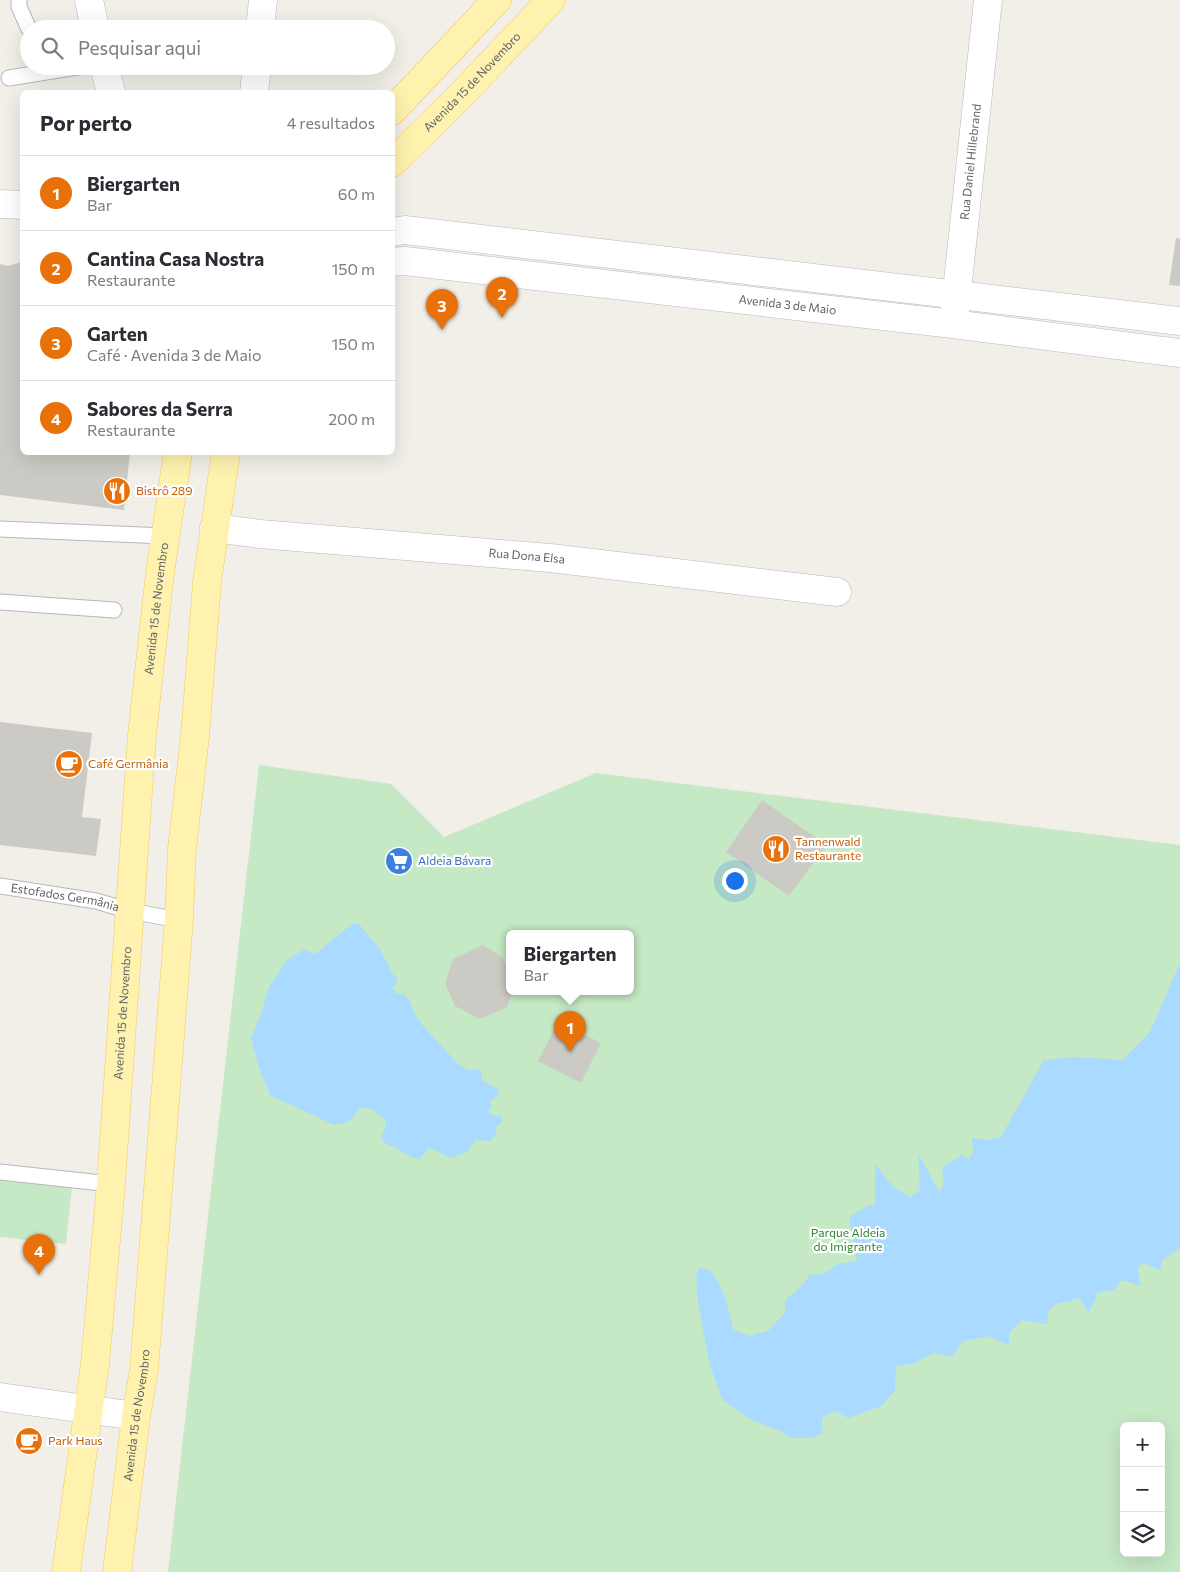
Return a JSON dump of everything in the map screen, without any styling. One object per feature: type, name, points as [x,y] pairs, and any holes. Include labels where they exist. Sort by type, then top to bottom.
[{"type":"main road","points":[[395,108],[496,0]]},
{"type":"main road","name":"Avenida 15 de Novembro","points":[[395,159],[461,95],[551,0]]},
{"type":"main road","name":"Avenida 15 de Novembro","points":[[66,1572],[90,1410],[111,1184],[142,734],[165,536],[178,455]]},
{"type":"main road","name":"Avenida 15 de Novembro","points":[[118,1572],[136,1416],[144,1370],[179,920],[182,849],[195,736],[206,582],[226,455]]},
{"type":"street","points":[[89,0],[93,20]]},
{"type":"street","points":[[261,20],[263,0]]},
{"type":"street","name":"Rua Daniel Hillebrand","points":[[953,324],[988,0]]},
{"type":"street","points":[[106,75],[110,90]]},
{"type":"street","points":[[254,90],[256,75]]},
{"type":"street","points":[[0,204],[20,205]]},
{"type":"street","points":[[395,232],[406,230],[1180,321]]},
{"type":"street","name":"Avenida 3 de Maio","points":[[395,262],[405,261],[953,324],[1180,353]]},
{"type":"street","name":"Rua Dona Elsa","points":[[214,528],[260,534],[550,558],[837,592]]},
{"type":"street","points":[[0,1398],[136,1416]]},
{"type":"lane","points":[[19,0],[19,7],[25,20]]},
{"type":"lane","points":[[8,78],[24,75]]},
{"type":"lane","points":[[0,529],[165,536]]},
{"type":"lane","points":[[0,602],[114,610]]},
{"type":"lane","name":"Estofados Germânia","points":[[0,886],[96,901],[179,920]]},
{"type":"lane","points":[[0,1172],[111,1184]]},
{"type":"green space","name":"Parque Aldeia do Imigrante","points":[[259,765],[391,784],[444,837],[596,773],[1180,845],[1180,1572],[168,1572]]},
{"type":"green space","points":[[0,1179],[72,1187],[66,1244],[0,1237]]},
{"type":"water","points":[[353,923],[359,924],[379,948],[398,982],[392,987],[396,993],[404,994],[411,1003],[413,1012],[424,1027],[458,1064],[469,1071],[476,1069],[481,1071],[482,1080],[498,1089],[499,1095],[490,1101],[492,1106],[488,1110],[491,1115],[501,1116],[502,1122],[496,1127],[496,1135],[490,1141],[475,1140],[467,1152],[450,1158],[428,1148],[420,1159],[416,1159],[385,1143],[381,1138],[386,1120],[373,1110],[360,1107],[355,1115],[346,1123],[332,1124],[270,1095],[259,1067],[251,1038],[269,987],[287,960],[305,949],[314,954],[317,953]]},
{"type":"water","points":[[1180,963],[1180,1248],[1162,1260],[1160,1270],[1143,1263],[1137,1269],[1141,1286],[1122,1280],[1114,1290],[1097,1293],[1088,1313],[1080,1298],[1056,1304],[1048,1311],[1047,1324],[1022,1320],[1009,1333],[1009,1345],[988,1336],[963,1341],[952,1357],[935,1353],[912,1364],[896,1366],[895,1391],[881,1406],[848,1418],[835,1411],[823,1417],[821,1427],[823,1432],[814,1438],[792,1438],[781,1431],[750,1419],[723,1400],[710,1366],[698,1302],[696,1276],[699,1268],[709,1270],[718,1282],[728,1308],[733,1330],[750,1336],[768,1331],[785,1313],[785,1300],[800,1288],[810,1275],[824,1274],[838,1264],[857,1261],[849,1217],[875,1204],[875,1164],[893,1187],[910,1197],[920,1190],[918,1153],[939,1192],[944,1182],[942,1168],[962,1155],[969,1160],[973,1152],[972,1138],[986,1140],[1001,1137],[1044,1060],[1073,1057],[1123,1060],[1150,1032]]},
{"type":"building","points":[[1176,238],[1180,239],[1180,286],[1169,285]]},
{"type":"building","points":[[20,263],[20,455],[130,455],[124,510],[0,495],[0,264],[8,266]]},
{"type":"building","points":[[0,722],[92,733],[82,817],[101,819],[96,856],[0,845]]},
{"type":"building","name":"Tannenwald Restaurante","points":[[762,800],[826,845],[789,896],[726,852]]},
{"type":"building","points":[[483,945],[502,957],[506,965],[506,995],[512,995],[507,1007],[480,1019],[455,1006],[445,983],[453,959]]},
{"type":"building","points":[[558,1022],[601,1043],[581,1083],[538,1061]]},
{"type":"place","name":"Cantina Casa Nostra","points":[[502,318]]},
{"type":"place","name":"Garten","points":[[442,330]]},
{"type":"place","name":"Bistrô 289","points":[[117,491]]},
{"type":"place","name":"Café Germânia","points":[[69,764]]},
{"type":"place","name":"Tannenwald Restaurante","points":[[776,849]]},
{"type":"place","name":"Aldeia Bávara","points":[[399,861]]},
{"type":"place","name":"Biergarten","points":[[570,1052]]},
{"type":"place","name":"Sabores da Serra","points":[[39,1275]]},
{"type":"place","name":"Park Haus","points":[[29,1441]]}]
